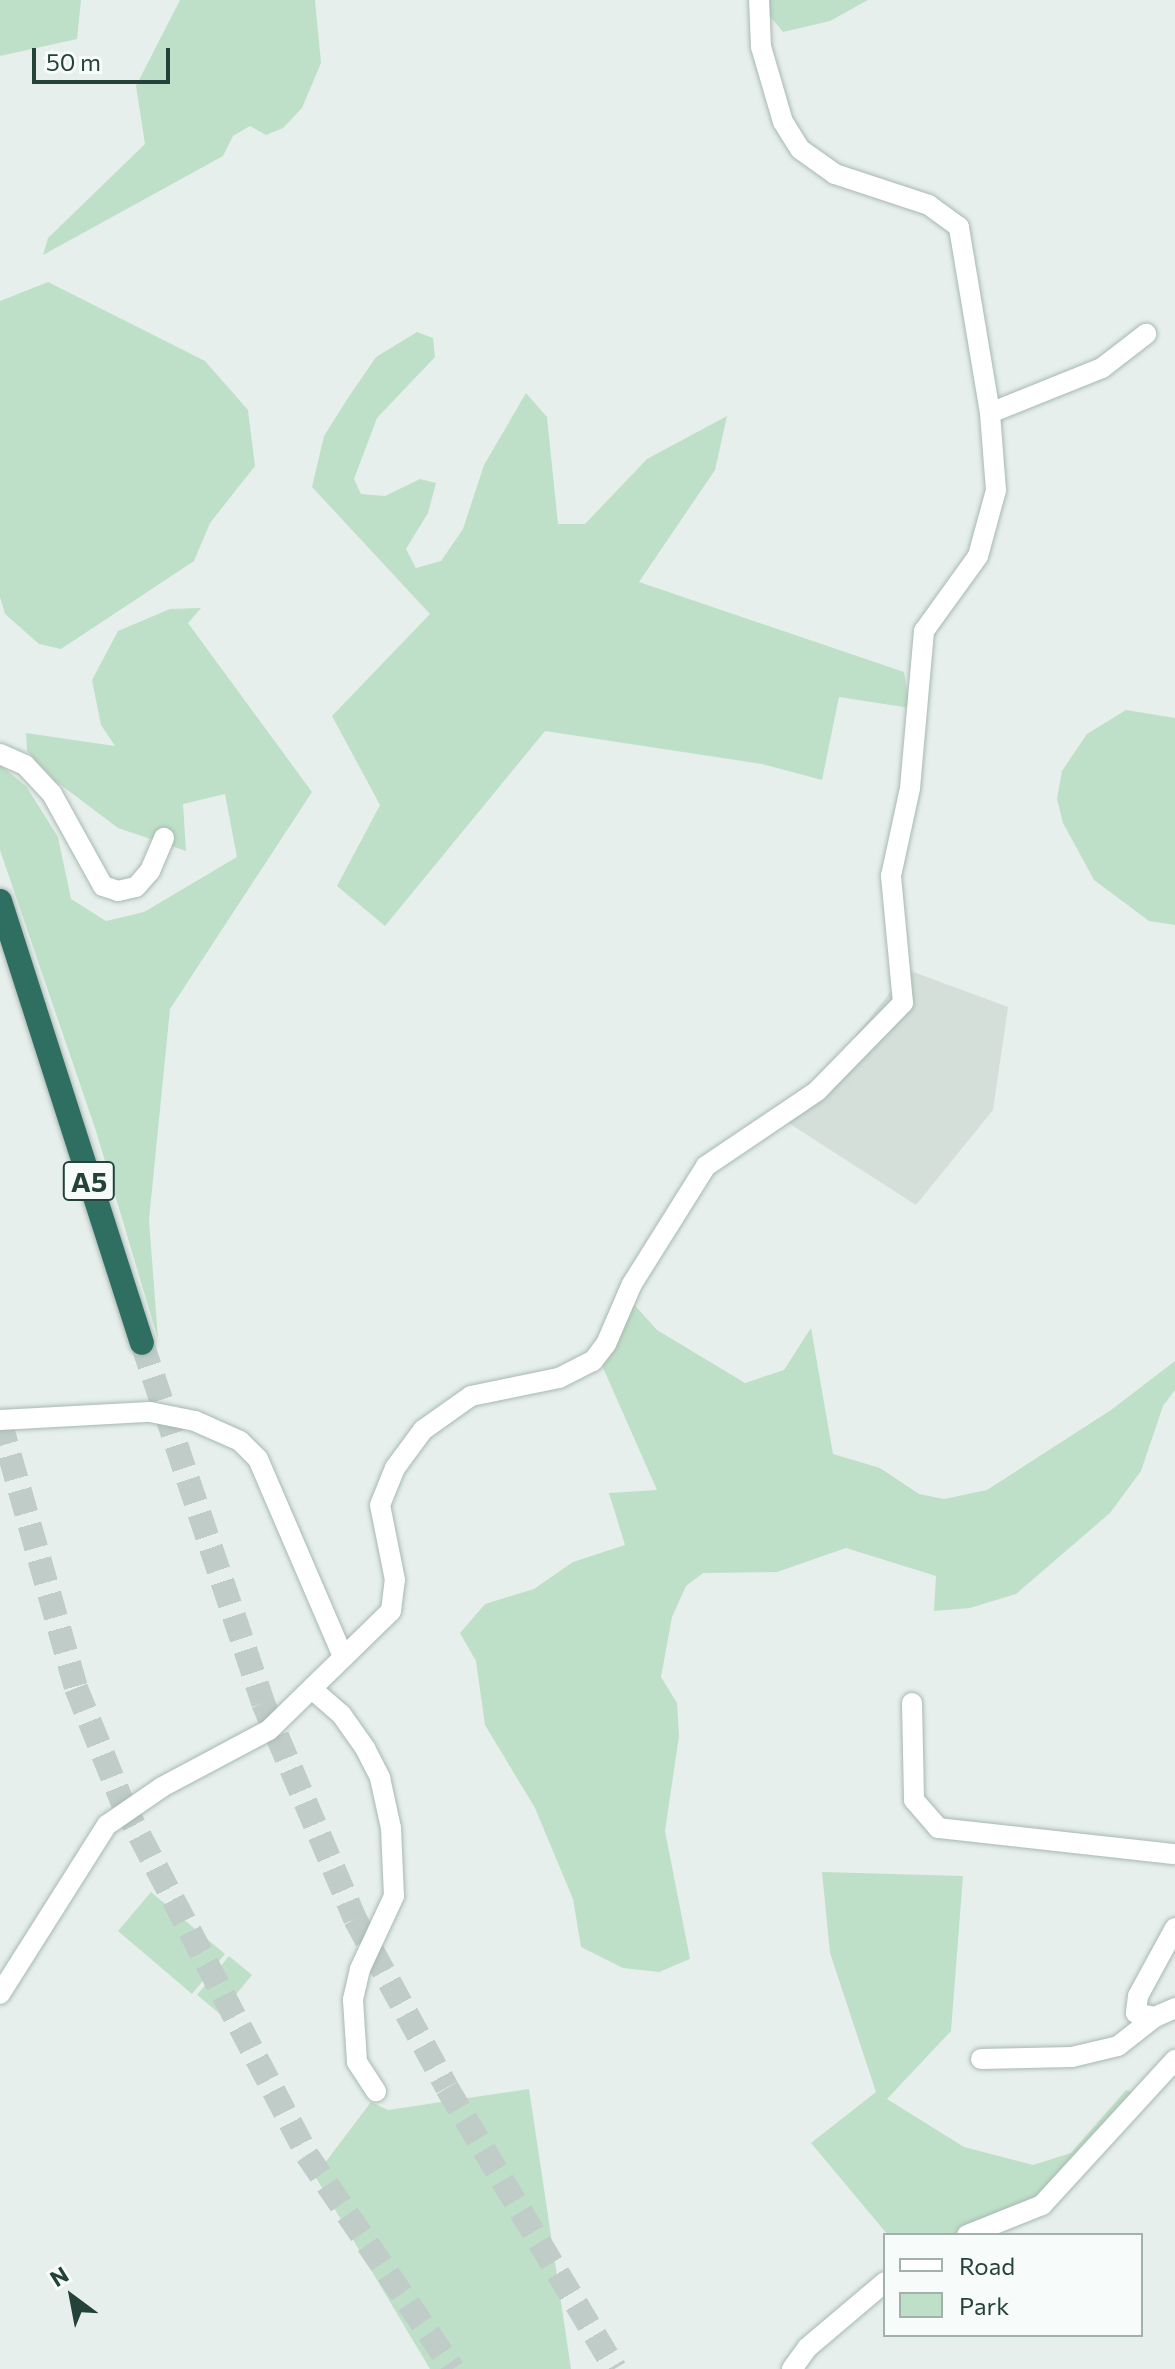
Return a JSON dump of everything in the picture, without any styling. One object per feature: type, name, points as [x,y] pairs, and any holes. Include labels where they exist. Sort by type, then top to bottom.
[{"type":"highway","name":"Α5","points":[[0,901],[142,1343]]},
{"type":"street","points":[[0,1994],[107,1825],[162,1787],[259,1737],[391,1611],[395,1580],[380,1505],[395,1468],[423,1430],[471,1396],[559,1378],[593,1361],[606,1344],[632,1284],[706,1166],[817,1091],[903,1003],[891,876],[910,788],[924,631],[978,556],[996,490],[990,413],[959,227],[929,205],[835,174],[800,149],[783,122],[761,47],[759,0]]},
{"type":"street","points":[[990,413],[1102,368],[1146,334]]},
{"type":"street","points":[[0,754],[25,765],[52,794],[103,886],[118,891],[136,887],[150,871],[164,838]]},
{"type":"street","points":[[0,1420],[150,1412],[195,1421],[240,1441],[258,1459],[343,1656]]},
{"type":"street","points":[[312,1689],[341,1714],[369,1755],[391,1828],[393,1903],[360,1969],[353,2000],[357,2062],[376,2091]]},
{"type":"street","points":[[912,1703],[914,1800],[938,1828],[1175,1854]]},
{"type":"street","points":[[1155,2017],[1136,2013],[1138,1996],[1175,1928]]},
{"type":"street","points":[[981,2059],[1072,2057],[1118,2046],[1155,2017],[1175,2008]]},
{"type":"street","points":[[972,2233],[1042,2205],[1175,2060]]},
{"type":"street","points":[[792,2369],[807,2348],[883,2284]]},
{"type":"shaded area","points":[[908,970],[1008,1007],[993,1110],[916,1205],[787,1122]]},
{"type":"green space","points":[[0,0],[81,0],[77,39],[0,56]]},
{"type":"green space","points":[[180,0],[315,0],[321,63],[302,108],[283,128],[266,135],[250,126],[233,136],[223,156],[43,255],[48,238],[145,144],[136,86]]},
{"type":"green space","points":[[766,0],[868,0],[830,21],[783,32],[768,14]]},
{"type":"green space","points":[[48,282],[205,361],[248,410],[255,466],[210,523],[194,561],[61,649],[39,644],[5,614],[0,597],[0,301]]},
{"type":"green space","points":[[417,332],[433,338],[435,357],[377,418],[354,479],[361,494],[385,496],[420,479],[436,483],[428,513],[406,549],[416,568],[441,561],[463,529],[484,465],[526,393],[547,417],[558,524],[585,524],[647,459],[727,416],[715,470],[639,582],[904,672],[910,708],[839,697],[822,780],[762,764],[545,731],[385,926],[337,886],[380,805],[332,716],[430,614],[312,487],[324,436],[348,398],[376,357]]},
{"type":"green space","points":[[201,608],[188,623],[312,792],[170,1009],[149,1220],[158,1339],[96,1131],[0,850],[0,765],[26,786],[58,837],[71,899],[106,921],[144,912],[237,857],[225,794],[183,804],[186,851],[118,828],[53,779],[27,751],[26,733],[115,746],[101,725],[92,680],[118,631],[170,609]]},
{"type":"green space","points":[[1126,710],[1175,718],[1175,925],[1149,921],[1094,880],[1063,823],[1057,799],[1062,771],[1087,734]]},
{"type":"green space","points":[[630,1300],[657,1330],[745,1383],[784,1370],[811,1328],[833,1454],[880,1468],[919,1494],[944,1499],[987,1490],[1111,1410],[1175,1361],[1175,1390],[1163,1406],[1141,1471],[1110,1513],[1016,1594],[970,1608],[934,1611],[936,1576],[846,1548],[777,1572],[703,1573],[686,1586],[672,1617],[661,1677],[677,1703],[679,1736],[665,1831],[690,1959],[659,1972],[623,1968],[581,1947],[573,1899],[535,1808],[485,1725],[476,1661],[460,1633],[485,1604],[534,1589],[573,1562],[625,1545],[609,1493],[657,1490],[600,1361]]},
{"type":"green space","points":[[822,1872],[963,1876],[951,2031],[887,2099],[964,2147],[1033,2165],[1071,2153],[1126,2090],[1140,2095],[1040,2201],[959,2233],[886,2233],[811,2143],[876,2092],[830,1953]]},
{"type":"green space","points":[[151,1892],[225,1954],[192,1994],[118,1931]]},
{"type":"green space","points":[[229,1956],[252,1975],[220,2014],[197,1995]]},
{"type":"green space","points":[[529,2089],[571,2369],[430,2369],[315,2176],[371,2102],[388,2110]]},
{"type":"tunnel","points":[[142,1343],[263,1703],[355,1919],[447,2088],[615,2369]]},
{"type":"tunnel","points":[[0,1421],[76,1688],[123,1804],[307,2155],[453,2369]]}]
